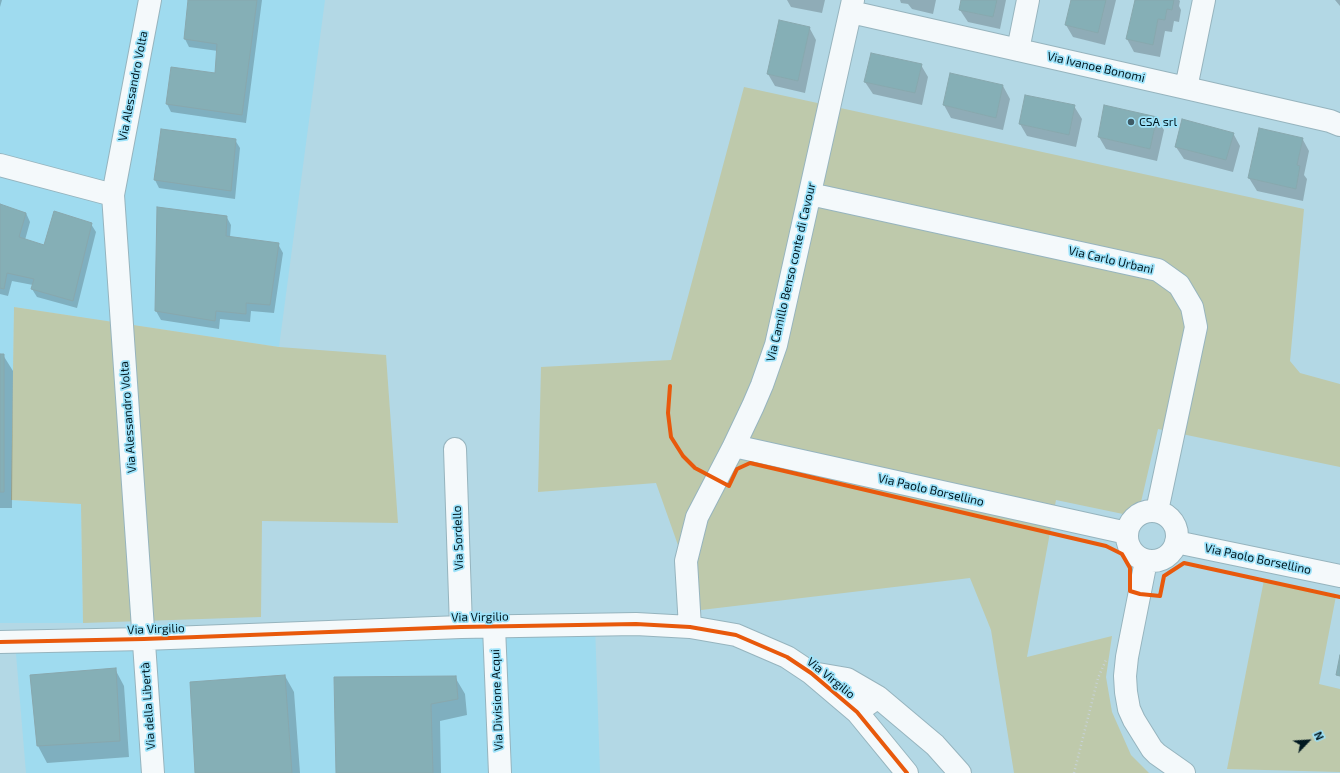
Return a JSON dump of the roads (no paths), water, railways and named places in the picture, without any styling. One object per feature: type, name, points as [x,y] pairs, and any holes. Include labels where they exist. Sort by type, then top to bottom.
[{"type":"street","name":"Via Alessandro Volta","points":[[144,639],[113,195],[150,0]]},
{"type":"street","points":[[1018,50],[1028,0]]},
{"type":"street","points":[[1186,88],[1204,0]]},
{"type":"street","name":"Via Ivanoe Bonomi","points":[[852,6],[1018,50],[1340,124]]},
{"type":"street","name":"Via Camillo Benso conte di Cavour","points":[[690,627],[686,561],[697,517],[734,446],[762,385],[776,345],[852,6]]},
{"type":"street","points":[[0,165],[113,195]]},
{"type":"street","name":"Via Carlo Urbani","points":[[810,194],[1158,270],[1179,285],[1192,307],[1196,327],[1157,511]]},
{"type":"street","name":"Via Paolo Borsellino","points":[[734,446],[1127,533]]},
{"type":"street","name":"Via Sordello","points":[[455,449],[461,627]]},
{"type":"street","points":[[1149,511],[1157,511],[1170,519],[1175,526],[1177,533],[1176,542],[1169,555],[1162,559],[1146,561],[1138,558],[1132,552],[1126,538],[1127,533],[1130,522],[1136,517],[1149,511]]},
{"type":"street","name":"Via Paolo Borsellino","points":[[1176,542],[1340,576]]},
{"type":"street","points":[[1146,561],[1127,657],[1125,676],[1129,709],[1152,749],[1163,759],[1184,773]]},
{"type":"street","name":"Via Virgilio","points":[[0,642],[144,639],[461,627],[636,624],[690,627],[736,635],[787,658],[811,673],[857,712],[907,773]]},
{"type":"street","name":"Via Divisione Acqui","points":[[494,627],[500,773]]},
{"type":"street","name":"Via della Libertà","points":[[144,639],[153,773]]},
{"type":"street","points":[[811,673],[847,679],[878,697],[935,745],[960,773]]},
{"type":"street","name":"Via Virgilio","points":[[857,712],[878,697]]},
{"type":"place","name":"CSA srl","points":[[1131,122]]}]
